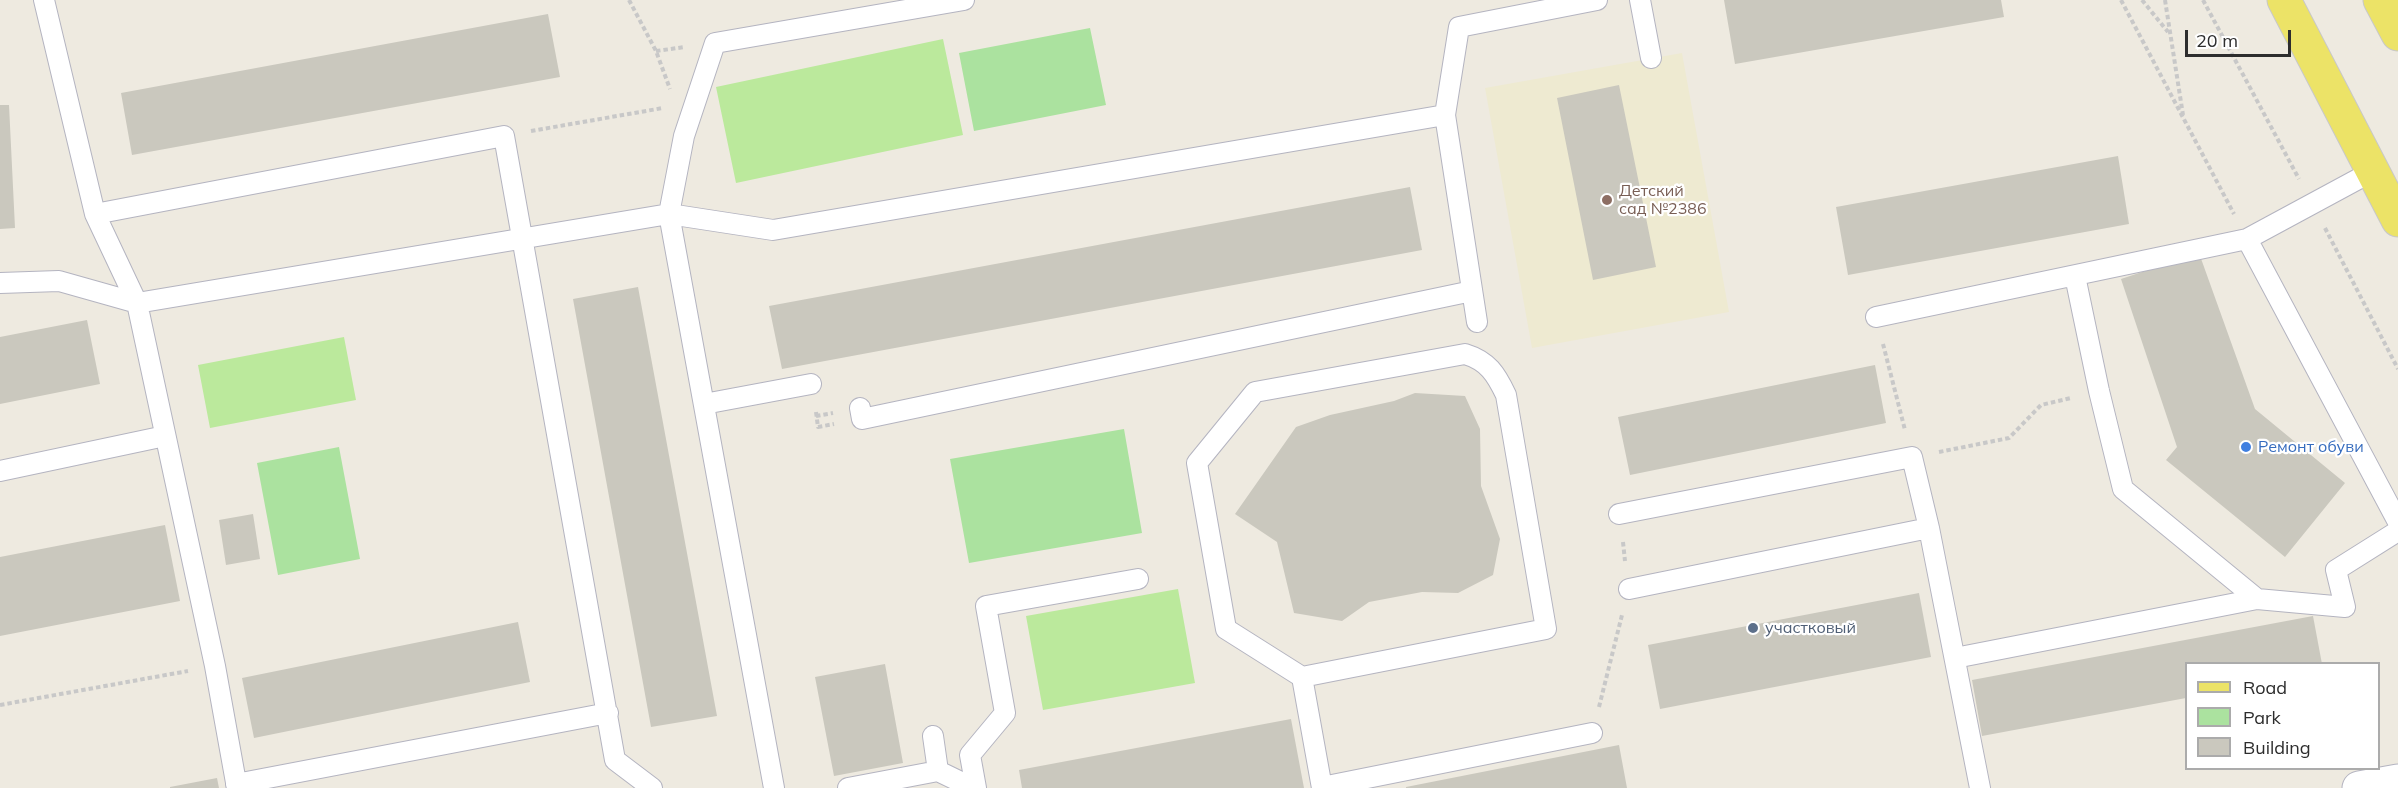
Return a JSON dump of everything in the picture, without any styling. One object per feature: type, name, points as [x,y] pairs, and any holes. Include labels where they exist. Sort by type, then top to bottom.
[{"type":"main road","points":[[2284,0],[2398,220]]},
{"type":"main road","points":[[2380,0],[2398,34]]},
{"type":"street","points":[[2359,788],[2398,781]]},
{"type":"lane","points":[[44,0],[95,214],[137,303],[215,666],[236,786],[608,713]]},
{"type":"lane","points":[[774,788],[669,214],[684,136],[715,43],[964,0]]},
{"type":"lane","points":[[1477,322],[1445,115],[1459,27],[1597,0]]},
{"type":"lane","points":[[1640,0],[1651,58]]},
{"type":"lane","points":[[0,283],[59,281],[137,303],[669,214],[773,230],[1445,115]]},
{"type":"lane","points":[[95,214],[504,136],[615,760],[652,788]]},
{"type":"lane","points":[[1876,317],[2247,239],[2373,171]]},
{"type":"lane","points":[[2247,239],[2398,522]]},
{"type":"lane","points":[[2074,276],[2123,489],[2257,599]]},
{"type":"lane","points":[[861,413],[1472,291]]},
{"type":"lane","points":[[1302,677],[1546,629],[1506,395],[1496,374],[1480,359],[1465,354],[1255,392],[1197,463],[1226,629],[1302,677],[1322,788],[1592,733]]},
{"type":"lane","points":[[704,404],[811,384]]},
{"type":"lane","points":[[0,471],[165,436]]},
{"type":"lane","points":[[1619,514],[1912,457],[1929,528],[1980,788]]},
{"type":"lane","points":[[1629,589],[1929,528]]},
{"type":"lane","points":[[1955,658],[2257,599],[2345,607],[2336,570],[2398,531]]},
{"type":"lane","points":[[975,788],[970,755],[1005,713],[986,606],[1138,579]]},
{"type":"lane","points":[[933,736],[938,771]]},
{"type":"lane","points":[[848,788],[938,771],[975,788]]},
{"type":"path","points":[[629,0],[656,51],[684,136]]},
{"type":"path","points":[[2121,0],[2247,239]]},
{"type":"path","points":[[2142,0],[2168,33]]},
{"type":"path","points":[[2165,0],[2168,33],[2183,119]]},
{"type":"path","points":[[504,136],[676,106]]},
{"type":"path","points":[[1876,317],[1912,457],[2009,438],[2041,405],[2099,391]]},
{"type":"path","points":[[811,384],[818,427],[861,413]]},
{"type":"path","points":[[1592,733],[1629,589],[1619,514]]},
{"type":"path","points":[[0,705],[215,666]]},
{"type":"shaded area","name":"Детский сад №2386","points":[[1682,53],[1729,312],[1532,348],[1485,88]]},
{"type":"green space","points":[[1090,28],[1106,105],[974,131],[959,53]]},
{"type":"green space","points":[[943,39],[963,135],[736,183],[716,87]]},
{"type":"green space","points":[[344,337],[356,400],[210,428],[198,365]]},
{"type":"green space","points":[[1124,429],[1142,533],[969,563],[950,459]]},
{"type":"green space","points":[[339,447],[360,559],[278,575],[257,463]]},
{"type":"green space","points":[[1178,589],[1195,683],[1043,710],[1026,616]]},
{"type":"building","points":[[1724,0],[2001,0],[2004,17],[1735,64]]},
{"type":"building","points":[[548,14],[560,77],[132,155],[121,93]]},
{"type":"building","points":[[1619,85],[1656,267],[1593,280],[1557,98]]},
{"type":"building","points":[[0,105],[9,105],[15,228],[0,229]]},
{"type":"building","points":[[2118,156],[2129,224],[1848,275],[1836,207]]},
{"type":"building","points":[[1410,187],[1422,250],[782,369],[769,306]]},
{"type":"building","points":[[2199,253],[2255,409],[2345,483],[2285,557],[2166,460],[2177,447],[2121,279]]},
{"type":"building","points":[[638,287],[717,716],[651,727],[573,299]]},
{"type":"building","points":[[87,320],[100,384],[0,404],[0,337]]},
{"type":"building","points":[[1875,365],[1886,423],[1630,475],[1618,417]]},
{"type":"building","points":[[1415,393],[1465,396],[1480,429],[1481,486],[1500,539],[1493,575],[1458,593],[1422,592],[1369,602],[1342,621],[1294,613],[1277,542],[1235,514],[1296,427],[1330,415],[1394,401]]},
{"type":"building","points":[[253,514],[260,559],[226,565],[219,520]]},
{"type":"building","points":[[165,525],[180,601],[0,636],[0,557]]},
{"type":"building","points":[[1919,593],[1931,657],[1660,709],[1648,645]]},
{"type":"building","points":[[2313,616],[2322,662],[2185,662],[2185,698],[1982,736],[1972,680]]},
{"type":"building","points":[[518,622],[530,682],[254,738],[242,678]]},
{"type":"building","points":[[885,664],[903,763],[834,776],[815,677]]},
{"type":"building","points":[[1291,719],[1304,788],[1022,788],[1019,770]]},
{"type":"building","points":[[1619,745],[1627,788],[1406,788],[1406,787]]},
{"type":"building","points":[[217,778],[219,788],[170,788],[170,787]]},
{"type":"place","name":"Детский сад №2386","points":[[1607,200]]},
{"type":"place","name":"Ремонт обуви","points":[[2246,447]]},
{"type":"place","name":"участковый","points":[[1753,628]]}]
